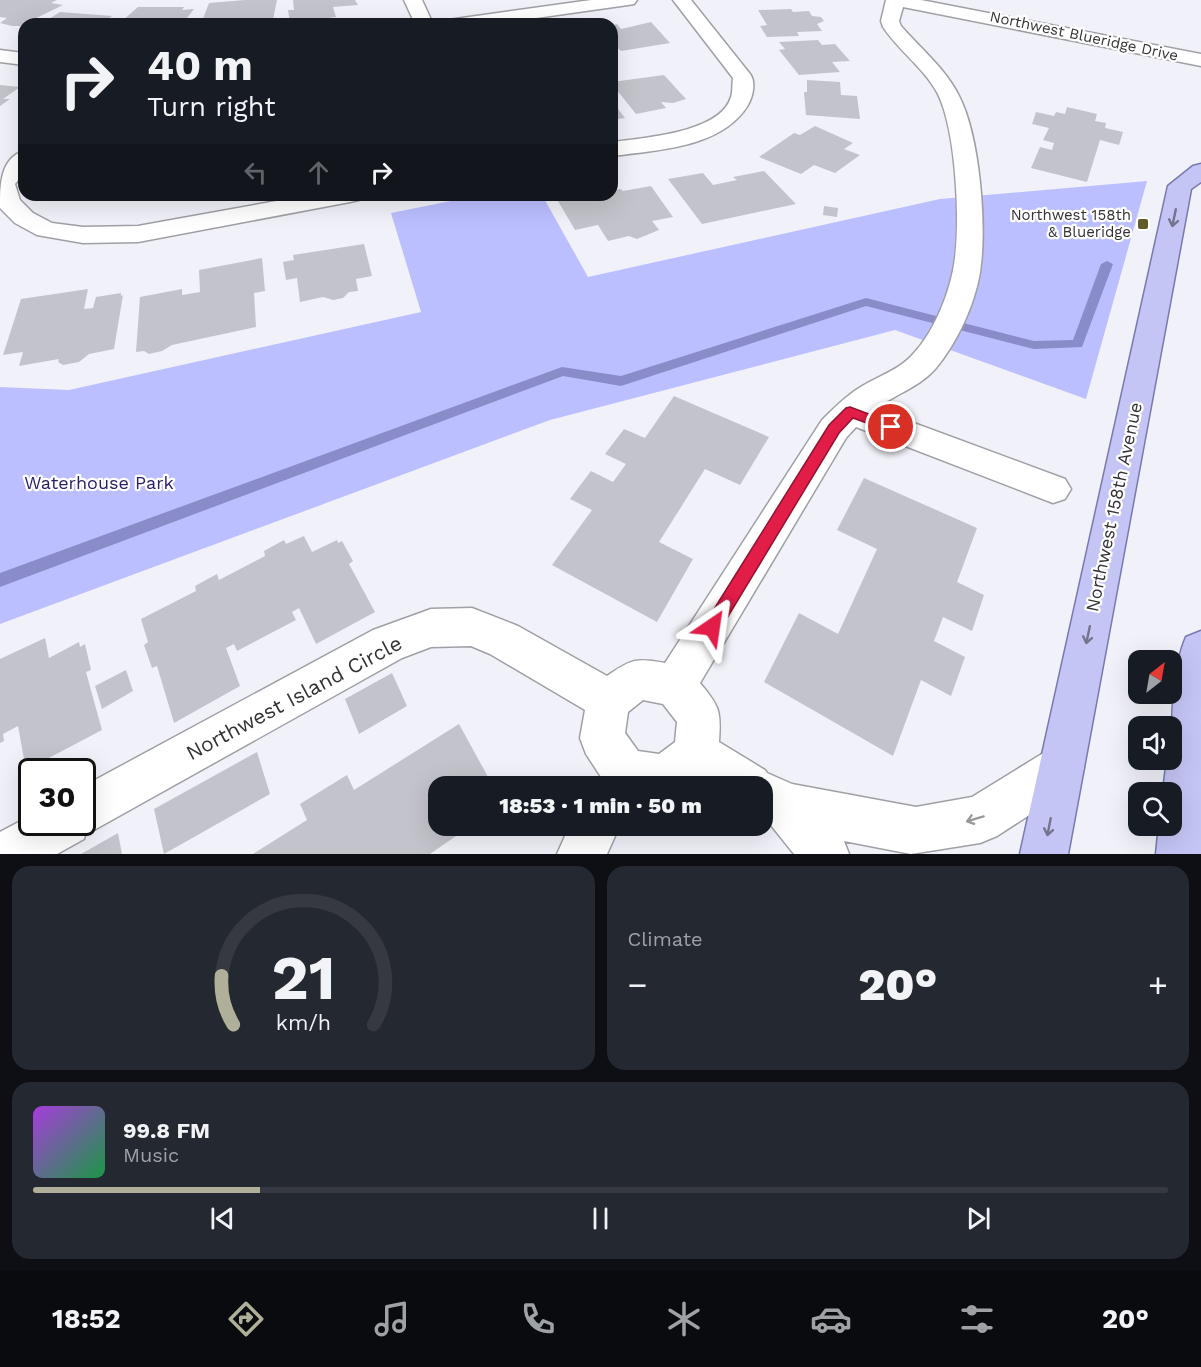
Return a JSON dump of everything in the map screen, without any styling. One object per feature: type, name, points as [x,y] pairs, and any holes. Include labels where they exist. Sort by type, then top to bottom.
[{"type":"main road","name":"Northwest 158th Avenue","points":[[1044,854],[1180,186],[1201,171]]},
{"type":"main road","points":[[1180,854],[1201,651]]},
{"type":"street","points":[[413,0],[421,18]]},
{"type":"street","points":[[498,18],[628,0]]},
{"type":"street","points":[[618,148],[693,136],[708,130],[733,112],[742,99],[745,87],[743,78],[682,0]]},
{"type":"street","points":[[675,685],[829,437],[850,412],[867,398],[914,371],[934,349],[966,276],[970,248],[961,139],[948,95],[892,27],[890,21],[897,0]]},
{"type":"street","name":"Northwest Blueridge Drive","points":[[897,0],[1201,60]]},
{"type":"street","points":[[0,56],[18,58]]},
{"type":"street","points":[[18,165],[3,184],[9,203],[24,218],[46,230],[83,235],[138,234],[317,201]]},
{"type":"street","points":[[850,412],[1053,489]]},
{"type":"street","name":"Northwest Island Circle","points":[[96,805],[388,644],[431,628],[472,627],[504,640],[608,700]]},
{"type":"street","points":[[620,776],[602,738],[608,700],[638,679],[675,685],[699,716],[696,754],[668,776]]},
{"type":"street","points":[[696,754],[733,776]]},
{"type":"street","points":[[773,798],[916,831],[980,819],[1061,768]]},
{"type":"street","points":[[773,803],[825,854]]},
{"type":"street","points":[[9,854],[41,836]]},
{"type":"street","points":[[580,854],[590,836]]},
{"type":"green space","name":"Waterhouse Park","points":[[1147,181],[1086,399],[895,330],[550,420],[0,624],[0,387],[69,390],[421,312],[391,213],[451,201],[545,201],[588,277],[940,199]]},
{"type":"building","points":[[0,0],[57,0],[51,3],[63,5],[36,18],[18,18],[18,26],[0,23],[7,18],[0,17]]},
{"type":"building","points":[[277,0],[273,18],[203,18],[209,3]]},
{"type":"building","points":[[293,0],[355,0],[358,5],[333,7],[336,17],[328,18],[289,18],[288,10],[294,10]]},
{"type":"building","points":[[138,7],[194,9],[187,18],[126,18]]},
{"type":"building","points":[[791,9],[793,12],[809,11],[812,16],[821,17],[824,21],[817,24],[822,31],[797,32],[799,36],[767,37],[760,26],[767,25],[758,10]]},
{"type":"building","points":[[60,12],[112,16],[109,18],[50,18]]},
{"type":"building","points":[[651,22],[670,43],[621,51],[618,48],[618,25],[621,29]]},
{"type":"building","points":[[818,40],[822,45],[835,44],[850,61],[832,62],[840,72],[799,75],[779,50],[785,49],[779,42]]},
{"type":"building","points":[[664,75],[686,99],[673,103],[661,102],[666,108],[636,114],[618,92],[618,81]]},
{"type":"building","points":[[807,80],[840,82],[841,95],[857,96],[860,119],[806,115],[804,92],[807,92]]},
{"type":"building","points":[[0,85],[18,87],[3,99],[10,99],[0,106]]},
{"type":"building","points":[[1067,107],[1097,114],[1095,121],[1106,123],[1105,128],[1123,132],[1119,145],[1100,140],[1087,182],[1031,168],[1040,147],[1052,150],[1054,143],[1043,140],[1049,128],[1032,124],[1036,112],[1054,116],[1056,112],[1065,114]]},
{"type":"building","points":[[618,109],[625,118],[618,119]]},
{"type":"building","points":[[815,126],[853,143],[844,149],[860,155],[835,173],[814,165],[801,174],[759,157],[794,133],[800,135]]},
{"type":"building","points":[[764,171],[796,204],[702,224],[668,179],[703,173],[713,185],[737,180],[733,177]]},
{"type":"building","points":[[651,186],[673,217],[652,221],[659,230],[637,239],[629,236],[608,241],[598,225],[575,230],[558,201],[618,201],[618,189],[623,191]]},
{"type":"building","points":[[824,206],[838,208],[837,217],[823,215]]},
{"type":"building","points":[[364,244],[372,276],[356,279],[358,291],[349,292],[343,298],[333,300],[323,297],[300,302],[297,278],[286,280],[283,262],[294,260],[293,255]]},
{"type":"building","points":[[262,258],[265,291],[254,293],[256,327],[172,345],[162,351],[149,354],[144,351],[136,352],[140,297],[182,289],[182,295],[200,292],[199,270]]},
{"type":"building","points":[[88,289],[84,309],[93,308],[96,297],[121,293],[121,296],[123,295],[114,349],[89,354],[79,362],[63,365],[58,362],[59,359],[19,366],[23,352],[3,355],[21,299]]},
{"type":"building","points":[[674,396],[769,437],[740,485],[705,469],[659,542],[693,559],[657,622],[552,565],[592,510],[570,499],[591,471],[613,482],[626,464],[605,454],[624,429],[645,438]]},
{"type":"building","points":[[864,478],[977,528],[957,582],[984,595],[972,631],[943,617],[934,641],[965,657],[951,696],[921,680],[893,756],[764,682],[799,613],[838,634],[877,549],[837,530]]},
{"type":"building","points":[[304,536],[312,552],[337,540],[338,543],[342,541],[353,561],[349,564],[375,612],[316,644],[299,608],[292,612],[296,620],[237,651],[234,644],[226,648],[240,686],[174,723],[157,666],[152,668],[144,645],[148,642],[141,619],[196,591],[195,586],[217,574],[219,580],[265,556],[264,551],[284,540],[286,544]]},
{"type":"building","points":[[45,638],[49,658],[79,642],[80,647],[85,644],[91,670],[86,672],[102,730],[49,758],[24,758],[18,726],[3,734],[4,741],[0,743],[0,659]]},
{"type":"building","points":[[126,670],[133,691],[102,709],[95,686]]},
{"type":"building","points":[[392,673],[407,706],[359,734],[345,699]]},
{"type":"building","points":[[459,724],[488,776],[428,776],[428,836],[456,836],[430,854],[253,854],[307,820],[300,804],[347,775],[354,790]]},
{"type":"building","points":[[257,752],[270,794],[164,854],[154,809]]},
{"type":"building","points":[[118,833],[122,854],[81,854]]},
{"type":"waterway","points":[[0,580],[562,371],[621,381],[866,302],[1034,345],[1078,344],[1107,264]]},
{"type":"place","name":"Northwest 158th & Blueridge","points":[[1143,224]]},
{"type":"route","points":[[712,627],[834,429],[850,412],[891,427]]}]
